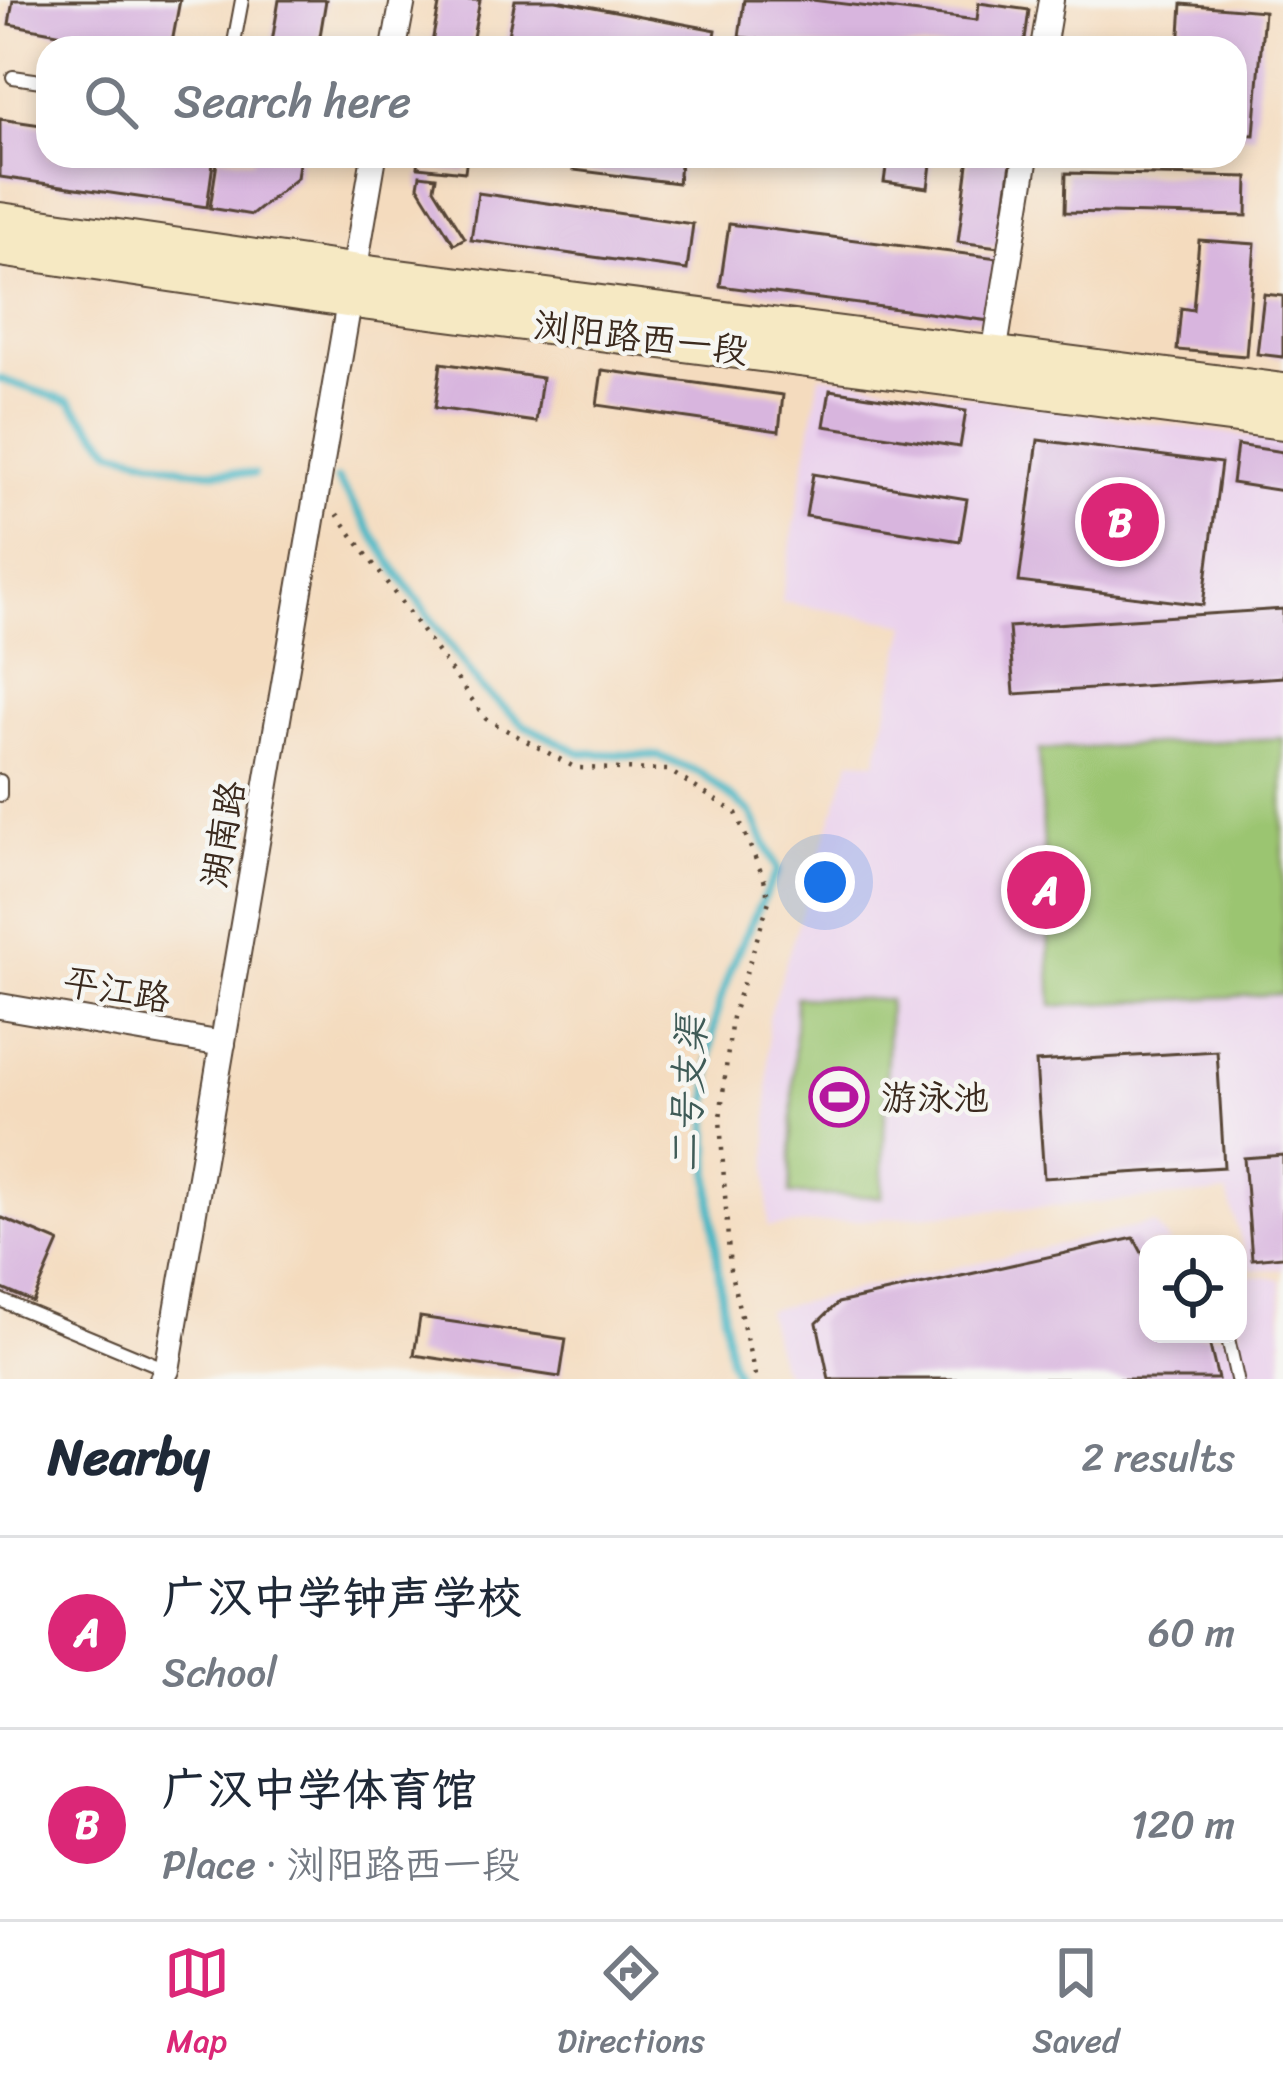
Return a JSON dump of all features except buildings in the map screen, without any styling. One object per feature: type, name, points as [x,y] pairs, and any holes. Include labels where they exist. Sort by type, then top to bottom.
[{"type":"street","points":[[396,36],[403,0]]},
{"type":"street","points":[[1045,36],[1051,0]]},
{"type":"street","name":"湖南路","points":[[172,1376],[223,1044],[372,168]]},
{"type":"street","points":[[1024,168],[992,368],[1283,392]]},
{"type":"street","points":[[0,221],[350,285]]},
{"type":"street","name":"浏阳路西一段","points":[[0,248],[350,285],[992,368],[1283,421]]},
{"type":"street","name":"平江路","points":[[0,1006],[223,1044]]},
{"type":"lane","points":[[235,36],[242,0]]},
{"type":"lane","points":[[13,77],[36,80]]},
{"type":"lane","points":[[0,781],[0,795]]},
{"type":"lane","points":[[0,1300],[172,1376]]},
{"type":"lane","points":[[1229,1343],[1237,1379]]},
{"type":"path","points":[[318,488],[487,719],[576,768],[668,770],[736,813],[769,901],[733,1017],[720,1119],[730,1270],[756,1379]]},
{"type":"shaded area","points":[[820,375],[1283,441],[1283,1269],[1250,1270],[1247,1235],[1240,1235],[1227,1193],[768,1227],[768,1017],[851,759],[876,762],[907,624],[781,602]]},
{"type":"shaded area","points":[[1154,1223],[1164,1235],[1139,1235],[1139,1343],[1247,1343],[1247,1275],[1281,1279],[1283,1379],[789,1379],[780,1365],[766,1310]]},
{"type":"green space","points":[[1283,738],[1283,994],[1052,1006],[1039,750]]},
{"type":"green space","name":"游泳池","points":[[796,997],[889,1000],[882,1197],[790,1194]]},
{"type":"waterway","name":"二号支渠","points":[[0,379],[70,402],[113,450],[191,470],[254,474]]},
{"type":"waterway","name":"二号支渠","points":[[337,479],[481,688],[524,725],[581,753],[658,756],[701,773],[751,813],[778,870],[731,969],[716,1016],[711,1054],[712,1201],[730,1360],[738,1379]]},
{"type":"place","name":"广汉中学体育馆","points":[[1120,522]]},
{"type":"place","name":"广汉中学钟声学校","points":[[1046,890]]},
{"type":"place","name":"游泳池","points":[[839,1097]]}]
